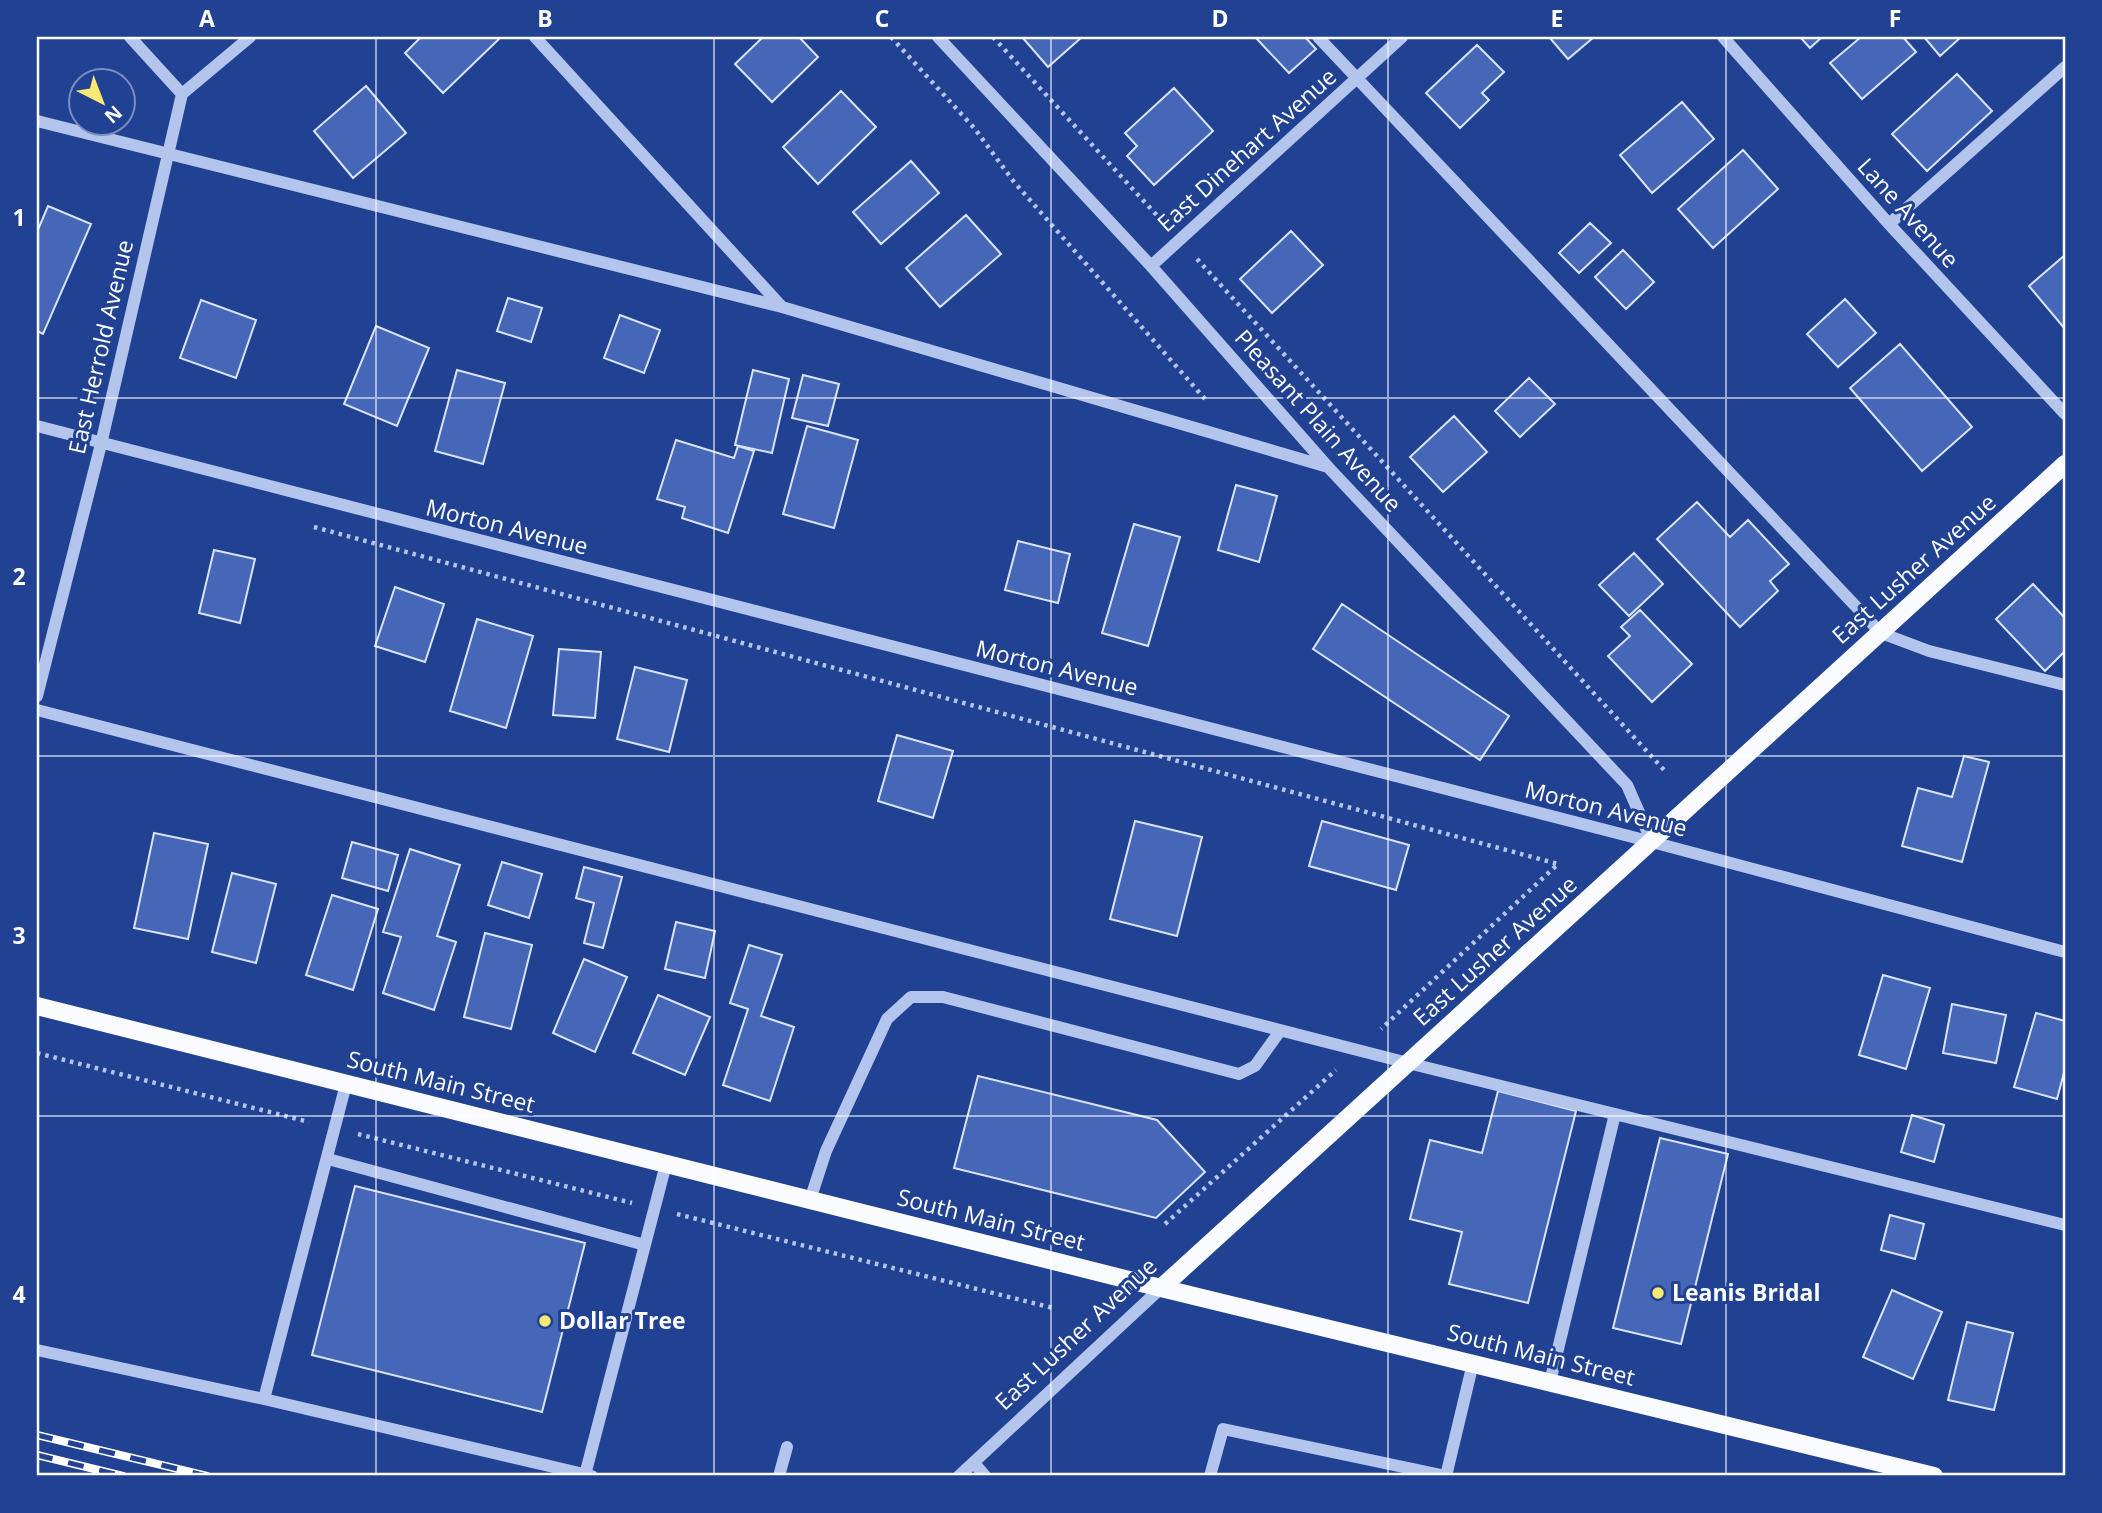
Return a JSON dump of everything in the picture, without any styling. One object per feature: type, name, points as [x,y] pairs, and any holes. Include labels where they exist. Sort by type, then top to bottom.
[{"type":"main road","name":"East Lusher Avenue","points":[[1161,1288],[2065,464]]},
{"type":"main road","name":"South Main Street","points":[[37,1006],[1161,1288],[1934,1476]]},
{"type":"street","points":[[130,37],[182,94],[250,37]]},
{"type":"street","points":[[535,37],[782,307]]},
{"type":"street","name":"Pleasant Plain Avenue","points":[[937,37],[1151,266],[1328,467],[1627,785],[1652,842]]},
{"type":"street","points":[[1318,37],[1881,633],[1929,651],[2065,685]]},
{"type":"street","name":"East Dinehart Avenue","points":[[1151,266],[1402,37]]},
{"type":"street","name":"Lane Avenue","points":[[1723,37],[1889,224],[2065,414]]},
{"type":"street","points":[[1889,224],[2065,67]]},
{"type":"street","name":"East Herrold Avenue","points":[[37,696],[101,444],[182,94]]},
{"type":"street","points":[[37,121],[782,307],[1328,467]]},
{"type":"street","name":"Morton Avenue","points":[[37,426],[1652,842],[2065,952]]},
{"type":"street","points":[[37,710],[1280,1031],[2065,1225]]},
{"type":"street","points":[[810,1200],[826,1151],[887,1019],[911,997],[943,997],[1239,1074],[1255,1066],[1280,1031]]},
{"type":"street","points":[[264,1399],[346,1084]]},
{"type":"street","points":[[1550,1382],[1615,1114]]},
{"type":"street","points":[[328,1159],[645,1245]]},
{"type":"street","points":[[37,1350],[264,1399],[589,1476],[666,1164]]},
{"type":"street","name":"East Lusher Avenue","points":[[959,1476],[1161,1288]]},
{"type":"street","points":[[1210,1476],[1223,1429],[1446,1476],[1473,1363]]},
{"type":"street","points":[[779,1476],[787,1447]]},
{"type":"street","points":[[974,1463],[985,1476]]},
{"type":"path","points":[[891,37],[975,129],[1014,182],[1205,399]]},
{"type":"path","points":[[993,37],[1664,770]]},
{"type":"path","points":[[309,526],[1558,864],[1165,1224]]},
{"type":"path","points":[[37,1053],[1054,1308]]},
{"type":"building","points":[[421,37],[500,38],[443,93],[405,53]]},
{"type":"building","points":[[763,37],[799,37],[818,57],[772,102],[735,64]]},
{"type":"building","points":[[1022,37],[1082,37],[1048,67]]},
{"type":"building","points":[[1255,37],[1305,37],[1316,49],[1289,73]]},
{"type":"building","points":[[1549,37],[1594,37],[1568,59]]},
{"type":"building","points":[[1800,37],[1822,37],[1810,48]]},
{"type":"building","points":[[1861,37],[1903,37],[1916,52],[1862,99],[1830,63]]},
{"type":"building","points":[[1924,37],[1961,37],[1940,56]]},
{"type":"building","points":[[1477,45],[1504,72],[1482,93],[1489,100],[1460,128],[1426,93]]},
{"type":"building","points":[[1957,74],[1992,111],[1927,171],[1892,134]]},
{"type":"building","points":[[366,86],[406,133],[353,178],[314,131]]},
{"type":"building","points":[[1174,88],[1213,131],[1154,185],[1127,156],[1137,146],[1125,133]]},
{"type":"building","points":[[841,91],[876,127],[818,184],[783,147]]},
{"type":"building","points":[[1682,102],[1714,139],[1652,193],[1620,155]]},
{"type":"building","points":[[1743,150],[1778,189],[1713,248],[1678,209]]},
{"type":"building","points":[[911,161],[939,193],[881,244],[853,212]]},
{"type":"building","points":[[48,206],[91,224],[43,334],[37,331],[37,232]]},
{"type":"building","points":[[966,215],[1001,254],[940,307],[906,268]]},
{"type":"building","points":[[1590,223],[1611,243],[1579,273],[1559,253]]},
{"type":"building","points":[[1291,231],[1323,265],[1272,313],[1240,279]]},
{"type":"building","points":[[1623,250],[1654,282],[1626,309],[1595,277]]},
{"type":"building","points":[[2065,255],[2065,329],[2029,286]]},
{"type":"building","points":[[508,298],[542,308],[531,342],[497,331]]},
{"type":"building","points":[[1845,299],[1876,333],[1838,367],[1807,334]]},
{"type":"building","points":[[201,300],[256,320],[236,378],[180,358]]},
{"type":"building","points":[[620,315],[660,330],[644,373],[604,358]]},
{"type":"building","points":[[376,326],[429,348],[397,426],[344,404]]},
{"type":"building","points":[[1900,344],[1972,427],[1922,471],[1850,388]]},
{"type":"building","points":[[457,370],[505,383],[483,464],[435,451]]},
{"type":"building","points":[[753,370],[789,379],[772,453],[735,445]]},
{"type":"building","points":[[803,375],[839,384],[828,426],[792,418]]},
{"type":"building","points":[[1529,378],[1555,404],[1520,437],[1495,411]]},
{"type":"building","points":[[1454,416],[1487,452],[1443,492],[1410,457]]},
{"type":"building","points":[[807,426],[858,440],[834,528],[783,514]]},
{"type":"building","points":[[676,440],[734,458],[738,446],[754,451],[728,533],[682,518],[685,507],[657,499]]},
{"type":"building","points":[[1236,485],[1277,496],[1259,562],[1218,550]]},
{"type":"building","points":[[1697,502],[1730,537],[1748,520],[1789,564],[1770,581],[1778,591],[1740,627],[1657,539]]},
{"type":"building","points":[[1134,524],[1180,537],[1148,646],[1102,633]]},
{"type":"building","points":[[1018,541],[1070,554],[1058,603],[1005,590]]},
{"type":"building","points":[[214,550],[255,559],[240,623],[199,613]]},
{"type":"building","points":[[1634,553],[1663,584],[1629,616],[1599,585]]},
{"type":"building","points":[[2033,584],[2065,618],[2065,651],[2045,671],[1996,619]]},
{"type":"building","points":[[395,587],[444,604],[425,662],[375,646]]},
{"type":"building","points":[[1342,604],[1509,716],[1480,760],[1313,649]]},
{"type":"building","points":[[1640,610],[1692,664],[1652,702],[1608,656],[1630,636],[1621,627]]},
{"type":"building","points":[[477,619],[533,636],[506,728],[450,711]]},
{"type":"building","points":[[559,649],[601,652],[595,718],[553,715]]},
{"type":"building","points":[[635,667],[687,680],[669,752],[617,739]]},
{"type":"building","points":[[897,735],[953,751],[933,818],[878,801]]},
{"type":"building","points":[[1964,756],[1989,762],[1962,862],[1902,846],[1918,788],[1952,797]]},
{"type":"building","points":[[1135,821],[1202,837],[1177,936],[1110,919]]},
{"type":"building","points":[[1322,821],[1409,845],[1396,890],[1309,866]]},
{"type":"building","points":[[154,833],[208,844],[188,939],[134,928]]},
{"type":"building","points":[[352,842],[398,855],[388,891],[342,878]]},
{"type":"building","points":[[410,849],[460,865],[437,936],[456,942],[434,1010],[383,993],[401,937],[383,932]]},
{"type":"building","points":[[502,862],[542,874],[529,918],[488,905]]},
{"type":"building","points":[[584,867],[622,877],[603,948],[584,943],[594,903],[576,898]]},
{"type":"building","points":[[232,873],[276,884],[256,963],[212,952]]},
{"type":"building","points":[[332,895],[378,909],[353,990],[306,975]]},
{"type":"building","points":[[676,922],[715,931],[705,978],[665,969]]},
{"type":"building","points":[[485,933],[532,945],[511,1029],[464,1017]]},
{"type":"building","points":[[749,945],[782,955],[761,1016],[794,1027],[770,1101],[723,1085],[748,1009],[730,1003]]},
{"type":"building","points":[[584,959],[627,977],[595,1052],[553,1033]]},
{"type":"building","points":[[1883,975],[1930,988],[1906,1069],[1859,1055]]},
{"type":"building","points":[[658,995],[710,1017],[685,1075],[633,1053]]},
{"type":"building","points":[[1952,1004],[2006,1015],[1996,1063],[1943,1053]]},
{"type":"building","points":[[2036,1013],[2065,1021],[2065,1069],[2057,1099],[2014,1087]]},
{"type":"building","points":[[978,1076],[1157,1120],[1205,1172],[1156,1218],[954,1168]]},
{"type":"building","points":[[1498,1091],[1576,1111],[1528,1303],[1449,1284],[1462,1232],[1410,1219],[1430,1140],[1482,1153]]},
{"type":"building","points":[[1912,1115],[1944,1125],[1934,1162],[1901,1152]]},
{"type":"building","points":[[1660,1138],[1728,1154],[1681,1344],[1613,1328]]},
{"type":"building","points":[[355,1186],[585,1243],[542,1412],[312,1355]]},
{"type":"building","points":[[1890,1215],[1924,1224],[1915,1259],[1881,1250]]},
{"type":"building","points":[[1892,1290],[1942,1312],[1913,1379],[1863,1357]]},
{"type":"building","points":[[1967,1322],[2013,1333],[1994,1410],[1948,1400]]},
{"type":"railway","points":[[37,1435],[207,1476]]},
{"type":"railway","points":[[37,1455],[123,1476]]},
{"type":"place","name":"Leanis Bridal","points":[[1658,1293]]},
{"type":"place","name":"Dollar Tree","points":[[545,1321]]}]
